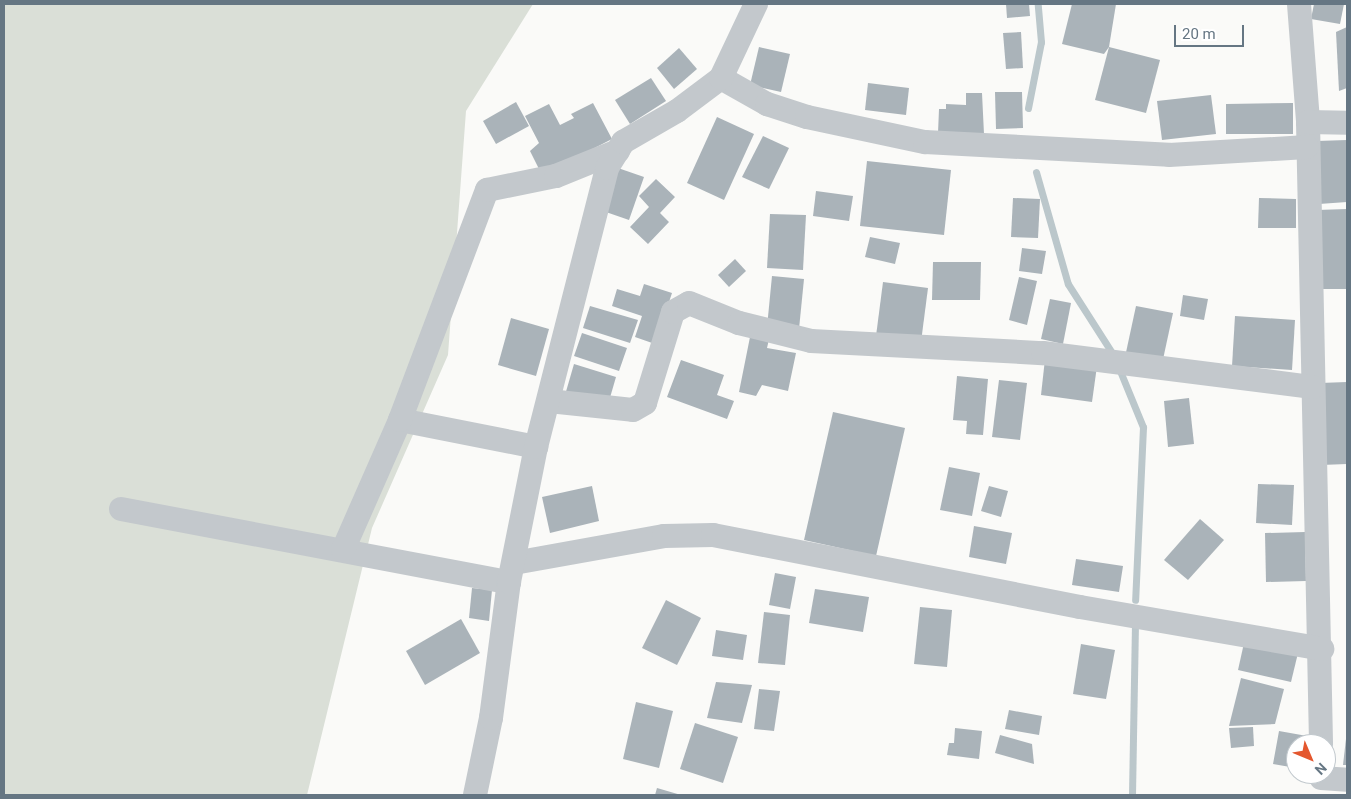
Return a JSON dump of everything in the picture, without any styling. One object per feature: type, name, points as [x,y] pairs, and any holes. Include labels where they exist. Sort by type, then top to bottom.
[{"type":"street","points":[[475,795],[491,718],[511,572],[536,448],[607,168],[623,142],[677,110],[721,78],[756,4]]},
{"type":"street","points":[[1299,4],[1308,122],[1313,387],[1322,649],[1321,734]]},
{"type":"street","points":[[721,78],[767,104],[807,116],[925,142],[1169,155],[1307,147]]},
{"type":"street","points":[[1308,122],[1347,123]]},
{"type":"street","points":[[343,550],[400,420],[487,190],[556,176],[618,152]]},
{"type":"street","points":[[549,401],[633,410],[645,403],[673,312],[689,303],[739,323],[811,341],[1043,353],[1313,387]]},
{"type":"street","points":[[400,420],[536,448]]},
{"type":"street","points":[[121,509],[343,550],[511,572],[664,536],[713,535],[1080,607],[1322,649]]},
{"type":"shaded area","points":[[4,4],[533,4],[466,111],[448,355],[372,528],[307,795],[4,795]]},
{"type":"building","points":[[1006,4],[1029,4],[1030,16],[1007,18]]},
{"type":"building","points":[[1072,4],[1116,4],[1109,47],[1104,54],[1062,44]]},
{"type":"building","points":[[1314,4],[1344,4],[1340,24],[1311,19]]},
{"type":"building","points":[[1347,27],[1347,88],[1339,91],[1336,32]]},
{"type":"building","points":[[1021,32],[1023,68],[1006,69],[1003,33]]},
{"type":"building","points":[[759,47],[790,54],[781,92],[750,85]]},
{"type":"building","points":[[1109,47],[1160,60],[1146,113],[1095,100]]},
{"type":"building","points":[[679,48],[697,69],[674,89],[657,68]]},
{"type":"building","points":[[651,78],[666,101],[630,124],[615,100]]},
{"type":"building","points":[[868,83],[909,88],[906,115],[865,110]]},
{"type":"building","points":[[995,92],[1022,92],[1023,128],[996,129]]},
{"type":"building","points":[[966,93],[982,93],[984,134],[938,133],[939,109],[946,109],[946,104],[966,105]]},
{"type":"building","points":[[1211,95],[1216,134],[1162,140],[1157,101]]},
{"type":"building","points":[[516,102],[529,126],[496,144],[483,121]]},
{"type":"building","points":[[593,103],[612,139],[542,175],[530,151],[539,143],[525,116],[549,104],[560,125],[574,118],[571,114]]},
{"type":"building","points":[[1293,103],[1293,134],[1226,134],[1226,104]]},
{"type":"building","points":[[717,117],[754,134],[724,200],[687,183]]},
{"type":"building","points":[[763,136],[789,148],[769,189],[742,177]]},
{"type":"building","points":[[1347,140],[1347,202],[1319,204],[1317,141]]},
{"type":"building","points":[[867,161],[951,170],[944,235],[860,226]]},
{"type":"building","points":[[618,168],[644,177],[629,220],[603,211]]},
{"type":"building","points":[[656,179],[675,197],[660,213],[669,222],[648,244],[630,227],[649,207],[639,196]]},
{"type":"building","points":[[816,191],[853,196],[849,221],[813,216]]},
{"type":"building","points":[[1013,198],[1040,199],[1038,238],[1011,237]]},
{"type":"building","points":[[1259,198],[1296,199],[1296,228],[1258,228]]},
{"type":"building","points":[[1347,209],[1347,289],[1318,289],[1317,210]]},
{"type":"building","points":[[770,214],[806,215],[803,270],[767,268]]},
{"type":"building","points":[[870,237],[900,243],[895,264],[865,257]]},
{"type":"building","points":[[1022,248],[1046,251],[1042,274],[1019,271]]},
{"type":"building","points":[[735,259],[746,271],[729,287],[718,275]]},
{"type":"building","points":[[933,262],[981,262],[980,300],[932,300]]},
{"type":"building","points":[[772,276],[804,279],[799,329],[767,327]]},
{"type":"building","points":[[1019,277],[1037,281],[1027,325],[1009,320]]},
{"type":"building","points":[[883,282],[928,288],[921,342],[876,336]]},
{"type":"building","points":[[644,284],[672,293],[655,344],[635,337],[642,316],[612,306],[617,289],[640,296]]},
{"type":"building","points":[[1183,295],[1208,299],[1204,320],[1180,316]]},
{"type":"building","points":[[1050,299],[1071,303],[1063,344],[1041,339]]},
{"type":"building","points":[[590,306],[638,320],[630,343],[583,328]]},
{"type":"building","points":[[1136,306],[1173,313],[1162,364],[1125,357]]},
{"type":"building","points":[[1235,316],[1295,320],[1292,370],[1232,366]]},
{"type":"building","points":[[511,318],[549,329],[536,376],[498,365]]},
{"type":"building","points":[[751,332],[770,335],[767,348],[796,353],[788,391],[762,385],[756,396],[739,392]]},
{"type":"building","points":[[582,333],[627,348],[619,371],[574,356]]},
{"type":"building","points":[[1045,359],[1097,366],[1092,402],[1041,395]]},
{"type":"building","points":[[681,360],[724,375],[717,395],[734,401],[727,419],[667,397]]},
{"type":"building","points":[[574,364],[616,377],[607,408],[565,395]]},
{"type":"building","points":[[957,376],[988,379],[983,435],[966,434],[967,421],[953,420]]},
{"type":"building","points":[[999,380],[1027,383],[1020,440],[992,437]]},
{"type":"building","points":[[1347,382],[1347,464],[1321,465],[1320,383]]},
{"type":"building","points":[[1189,398],[1194,444],[1168,447],[1164,401]]},
{"type":"building","points":[[833,412],[905,428],[876,556],[804,540]]},
{"type":"building","points":[[949,467],[980,473],[972,516],[940,510]]},
{"type":"building","points":[[1258,484],[1294,485],[1292,525],[1256,523]]},
{"type":"building","points":[[592,486],[599,521],[550,533],[542,497]]},
{"type":"building","points":[[989,486],[1008,491],[1001,517],[981,511]]},
{"type":"building","points":[[1200,519],[1224,540],[1188,580],[1164,560]]},
{"type":"building","points":[[974,526],[1012,533],[1006,564],[969,557]]},
{"type":"building","points":[[1305,532],[1306,581],[1266,582],[1265,533]]},
{"type":"building","points":[[1076,559],[1123,566],[1119,592],[1072,585]]},
{"type":"building","points":[[775,573],[796,577],[790,609],[769,605]]},
{"type":"building","points":[[472,588],[492,590],[489,621],[469,618]]},
{"type":"building","points":[[815,589],[869,597],[863,632],[809,623]]},
{"type":"building","points":[[666,600],[701,618],[677,665],[642,648]]},
{"type":"building","points":[[920,607],[952,610],[947,667],[914,664]]},
{"type":"building","points":[[764,612],[790,615],[785,665],[758,663]]},
{"type":"building","points":[[461,619],[480,653],[425,685],[406,651]]},
{"type":"building","points":[[716,630],[747,635],[743,660],[712,656]]},
{"type":"building","points":[[1244,643],[1298,653],[1291,682],[1238,670]]},
{"type":"building","points":[[1081,644],[1115,650],[1106,699],[1073,694]]},
{"type":"building","points":[[1241,678],[1284,689],[1275,724],[1229,726]]},
{"type":"building","points":[[716,682],[752,685],[742,723],[707,718]]},
{"type":"building","points":[[759,689],[780,691],[774,731],[754,729]]},
{"type":"building","points":[[636,702],[673,711],[659,768],[623,759]]},
{"type":"building","points":[[1009,710],[1042,716],[1039,735],[1005,729]]},
{"type":"building","points":[[695,723],[738,737],[723,783],[680,769]]},
{"type":"building","points":[[1253,727],[1254,746],[1231,748],[1229,728]]},
{"type":"building","points":[[955,728],[982,731],[979,759],[947,755],[949,743],[954,743]]},
{"type":"building","points":[[1347,730],[1347,765],[1343,765]]},
{"type":"building","points":[[1279,731],[1296,734],[1286,734],[1286,766],[1273,764]]},
{"type":"building","points":[[1000,735],[1032,744],[1034,764],[995,753]]},
{"type":"building","points":[[657,788],[681,795],[655,795]]},
{"type":"waterway","points":[[1028,108],[1041,42],[1038,4]]},
{"type":"waterway","points":[[1036,172],[1068,284],[1114,356]]},
{"type":"waterway","points":[[1118,366],[1143,427],[1135,600]]},
{"type":"waterway","points":[[1132,795],[1135,628]]}]
